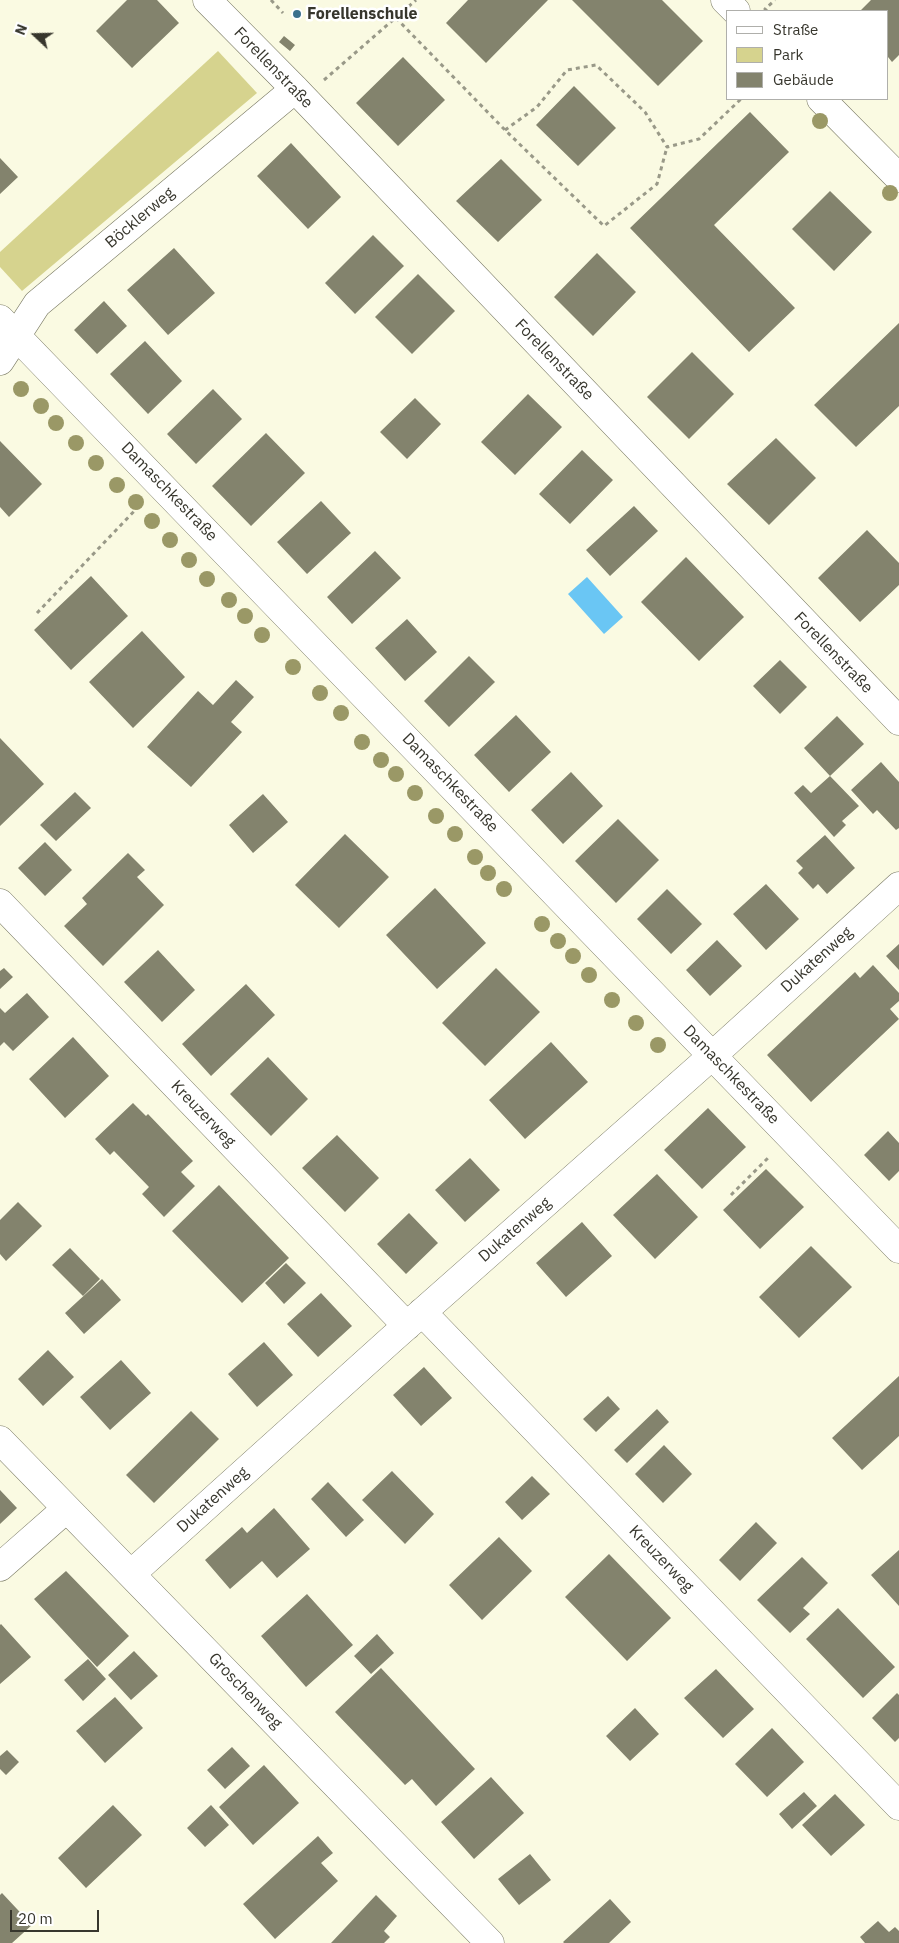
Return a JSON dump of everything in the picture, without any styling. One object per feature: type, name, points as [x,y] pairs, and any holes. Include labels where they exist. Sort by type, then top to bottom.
[{"type":"street","name":"Forellenstraße","points":[[207,0],[899,721]]},
{"type":"street","points":[[725,0],[735,10]]},
{"type":"street","name":"Böcklerweg","points":[[0,360],[8,326],[299,94]]},
{"type":"street","points":[[823,100],[899,178]]},
{"type":"street","name":"Damaschkestraße","points":[[8,326],[899,1249]]},
{"type":"street","name":"Dukatenweg","points":[[131,1574],[414,1319],[713,1055],[899,886]]},
{"type":"street","name":"Kreuzerweg","points":[[0,902],[899,1806]]},
{"type":"street","name":"Groschenweg","points":[[0,1440],[490,1943]]},
{"type":"street","points":[[0,1567],[66,1509]]},
{"type":"path","points":[[272,0],[283,13]]},
{"type":"path","points":[[299,94],[396,18],[416,0]]},
{"type":"path","points":[[766,10],[775,0]]},
{"type":"path","points":[[396,18],[506,130],[604,226],[657,184],[667,147],[645,112],[596,65],[568,70],[537,107],[506,130]]},
{"type":"path","points":[[667,147],[699,138],[740,100]]},
{"type":"path","points":[[37,613],[161,484]]},
{"type":"path","points":[[731,1195],[790,1136]]},
{"type":"green space","points":[[218,51],[257,93],[22,291],[0,267],[0,252]]},
{"type":"water","points":[[587,577],[623,617],[604,634],[568,594]]},
{"type":"building","points":[[127,0],[157,0],[179,23],[132,68],[96,31]]},
{"type":"building","points":[[468,0],[548,0],[486,63],[446,23]]},
{"type":"building","points":[[572,0],[662,0],[703,41],[658,86]]},
{"type":"building","points":[[871,0],[899,0],[899,55],[892,62],[889,58],[889,10],[861,10]]},
{"type":"building","points":[[284,36],[295,45],[290,51],[279,42]]},
{"type":"building","points":[[403,57],[445,100],[398,146],[356,103]]},
{"type":"building","points":[[574,86],[616,128],[578,166],[536,125]]},
{"type":"building","points":[[750,112],[789,152],[714,225],[795,308],[749,352],[630,228]]},
{"type":"building","points":[[291,143],[341,197],[308,229],[257,176]]},
{"type":"building","points":[[0,158],[18,177],[0,194]]},
{"type":"building","points":[[501,159],[542,200],[498,242],[456,201]]},
{"type":"building","points":[[830,191],[872,232],[834,271],[792,229]]},
{"type":"building","points":[[373,235],[404,266],[355,314],[325,283]]},
{"type":"building","points":[[174,248],[215,293],[168,335],[127,290]]},
{"type":"building","points":[[597,253],[636,292],[593,336],[554,297]]},
{"type":"building","points":[[418,274],[455,311],[412,354],[375,317]]},
{"type":"building","points":[[104,301],[127,326],[97,354],[74,330]]},
{"type":"building","points":[[899,323],[899,406],[856,447],[814,405]]},
{"type":"building","points":[[145,341],[182,381],[148,414],[110,374]]},
{"type":"building","points":[[692,352],[734,394],[689,439],[647,397]]},
{"type":"building","points":[[213,389],[242,419],[196,464],[167,434]]},
{"type":"building","points":[[528,394],[562,427],[515,475],[481,442]]},
{"type":"building","points":[[415,398],[441,424],[407,459],[380,432]]},
{"type":"building","points":[[266,433],[305,473],[251,526],[212,486]]},
{"type":"building","points":[[776,438],[816,478],[769,525],[727,484]]},
{"type":"building","points":[[0,441],[42,484],[9,517],[0,507]]},
{"type":"building","points":[[582,450],[613,480],[570,524],[539,494]]},
{"type":"building","points":[[321,501],[351,533],[307,574],[277,542]]},
{"type":"building","points":[[634,506],[658,531],[610,576],[586,550]]},
{"type":"building","points":[[867,530],[899,563],[899,585],[860,622],[818,578]]},
{"type":"building","points":[[375,551],[401,578],[352,624],[327,597]]},
{"type":"building","points":[[686,557],[744,617],[699,661],[641,602]]},
{"type":"building","points":[[91,576],[128,616],[71,670],[34,630]]},
{"type":"building","points":[[407,619],[437,652],[405,681],[375,648]]},
{"type":"building","points":[[142,631],[185,677],[133,728],[89,682]]},
{"type":"building","points":[[469,656],[495,682],[449,727],[424,701]]},
{"type":"building","points":[[780,660],[807,687],[780,714],[753,686]]},
{"type":"building","points":[[236,680],[254,697],[231,722],[242,732],[191,787],[147,747],[198,691],[213,705]]},
{"type":"building","points":[[516,715],[551,752],[509,792],[474,755]]},
{"type":"building","points":[[837,716],[864,744],[830,776],[804,748]]},
{"type":"building","points":[[0,738],[44,784],[0,826]]},
{"type":"building","points":[[881,762],[899,782],[899,828],[896,830],[877,810],[873,814],[851,790]]},
{"type":"building","points":[[571,772],[603,806],[563,844],[531,810]]},
{"type":"building","points":[[830,776],[859,806],[842,821],[846,825],[834,837],[794,793],[803,785],[811,793]]},
{"type":"building","points":[[75,792],[91,808],[56,841],[40,825]]},
{"type":"building","points":[[263,794],[288,822],[253,853],[229,825]]},
{"type":"building","points":[[618,819],[659,860],[616,903],[575,861]]},
{"type":"building","points":[[345,834],[389,877],[339,928],[295,885]]},
{"type":"building","points":[[825,835],[855,868],[827,894],[818,884],[813,889],[798,873],[803,868],[796,861]]},
{"type":"building","points":[[45,842],[72,870],[45,896],[18,868]]},
{"type":"building","points":[[128,853],[145,870],[137,877],[164,905],[103,966],[64,926],[87,904],[82,898]]},
{"type":"building","points":[[766,884],[799,919],[766,950],[733,914]]},
{"type":"building","points":[[435,888],[486,943],[437,989],[386,935]]},
{"type":"building","points":[[667,889],[702,924],[671,954],[637,919]]},
{"type":"building","points":[[717,940],[742,966],[710,996],[686,970]]},
{"type":"building","points":[[899,944],[899,970],[886,956]]},
{"type":"building","points":[[158,950],[195,990],[162,1022],[124,982]]},
{"type":"building","points":[[873,965],[899,993],[899,1001],[890,1009],[899,1019],[811,1102],[767,1055],[855,972],[860,978]]},
{"type":"building","points":[[4,968],[13,977],[0,989],[0,971]]},
{"type":"building","points":[[496,968],[540,1012],[485,1066],[442,1023]]},
{"type":"building","points":[[246,984],[275,1015],[211,1076],[182,1044]]},
{"type":"building","points":[[27,993],[49,1017],[13,1051],[4,1042],[0,1046],[0,1008],[5,1013]]},
{"type":"building","points":[[73,1037],[109,1076],[65,1118],[29,1079]]},
{"type":"building","points":[[551,1042],[588,1082],[525,1139],[489,1100]]},
{"type":"building","points":[[268,1057],[308,1099],[271,1136],[230,1094]]},
{"type":"building","points":[[133,1103],[146,1116],[148,1114],[193,1161],[181,1172],[195,1186],[164,1217],[142,1194],[149,1187],[114,1151],[110,1155],[95,1139]]},
{"type":"building","points":[[708,1108],[746,1147],[702,1189],[664,1150]]},
{"type":"building","points":[[888,1131],[899,1143],[899,1171],[889,1181],[864,1155]]},
{"type":"building","points":[[337,1135],[379,1178],[345,1212],[302,1168]]},
{"type":"building","points":[[470,1158],[500,1190],[465,1222],[435,1190]]},
{"type":"building","points":[[766,1169],[804,1207],[760,1249],[723,1210]]},
{"type":"building","points":[[657,1174],[698,1217],[655,1259],[613,1215]]},
{"type":"building","points":[[219,1185],[289,1258],[242,1303],[172,1231]]},
{"type":"building","points":[[18,1202],[42,1226],[6,1261],[0,1254],[0,1220]]},
{"type":"building","points":[[409,1213],[438,1243],[406,1274],[377,1244]]},
{"type":"building","points":[[582,1222],[612,1256],[566,1297],[536,1263]]},
{"type":"building","points":[[811,1246],[852,1287],[799,1338],[759,1297]]},
{"type":"building","points":[[70,1248],[100,1279],[83,1296],[52,1265]]},
{"type":"building","points":[[286,1263],[306,1283],[284,1304],[265,1283]]},
{"type":"building","points":[[102,1279],[121,1300],[84,1334],[65,1313]]},
{"type":"building","points":[[321,1293],[352,1326],[318,1357],[287,1324]]},
{"type":"building","points":[[264,1342],[293,1375],[257,1407],[228,1374]]},
{"type":"building","points":[[48,1350],[74,1377],[43,1406],[18,1379]]},
{"type":"building","points":[[121,1360],[151,1393],[110,1430],[80,1397]]},
{"type":"building","points":[[424,1367],[452,1398],[421,1426],[393,1395]]},
{"type":"building","points":[[899,1376],[899,1436],[862,1470],[832,1438]]},
{"type":"building","points":[[608,1396],[620,1409],[596,1432],[583,1419]]},
{"type":"building","points":[[657,1409],[669,1422],[627,1463],[614,1450]]},
{"type":"building","points":[[191,1411],[219,1439],[154,1503],[126,1475]]},
{"type":"building","points":[[664,1445],[692,1474],[663,1503],[635,1474]]},
{"type":"building","points":[[392,1471],[434,1514],[405,1544],[362,1500]]},
{"type":"building","points":[[532,1476],[550,1494],[522,1520],[505,1502]]},
{"type":"building","points":[[328,1482],[364,1520],[346,1537],[311,1499]]},
{"type":"building","points":[[0,1490],[17,1508],[0,1524]]},
{"type":"building","points":[[274,1508],[310,1549],[277,1578],[262,1561],[230,1589],[205,1560],[242,1527],[247,1533]]},
{"type":"building","points":[[756,1522],[777,1543],[740,1581],[719,1560]]},
{"type":"building","points":[[499,1537],[532,1571],[482,1620],[449,1585]]},
{"type":"building","points":[[899,1550],[899,1606],[871,1575]]},
{"type":"building","points":[[609,1554],[671,1618],[627,1661],[565,1597]]},
{"type":"building","points":[[802,1557],[828,1583],[803,1608],[810,1614],[790,1633],[757,1600]]},
{"type":"building","points":[[66,1571],[129,1636],[97,1667],[34,1599]]},
{"type":"building","points":[[307,1594],[353,1645],[306,1687],[261,1636]]},
{"type":"building","points":[[838,1608],[895,1667],[863,1698],[806,1639]]},
{"type":"building","points":[[0,1625],[31,1657],[0,1684]]},
{"type":"building","points":[[377,1634],[394,1653],[371,1674],[354,1656]]},
{"type":"building","points":[[134,1651],[158,1676],[131,1700],[108,1675]]},
{"type":"building","points":[[88,1659],[106,1679],[83,1701],[64,1680]]},
{"type":"building","points":[[381,1668],[475,1769],[436,1806],[412,1779],[405,1785],[335,1712]]},
{"type":"building","points":[[716,1669],[754,1709],[723,1738],[684,1698]]},
{"type":"building","points":[[897,1693],[899,1695],[899,1738],[895,1742],[872,1718]]},
{"type":"building","points":[[115,1697],[143,1728],[105,1763],[76,1731]]},
{"type":"building","points":[[635,1708],[659,1734],[630,1761],[606,1736]]},
{"type":"building","points":[[772,1728],[804,1762],[767,1797],[735,1764]]},
{"type":"building","points":[[232,1747],[250,1766],[225,1789],[207,1770]]},
{"type":"building","points":[[7,1750],[19,1762],[6,1775],[0,1769],[0,1756]]},
{"type":"building","points":[[264,1765],[299,1803],[253,1845],[219,1807]]},
{"type":"building","points":[[491,1777],[524,1813],[474,1859],[441,1822]]},
{"type":"building","points":[[804,1792],[817,1806],[792,1829],[779,1814]]},
{"type":"building","points":[[835,1794],[865,1825],[831,1856],[802,1825]]},
{"type":"building","points":[[113,1805],[142,1835],[86,1888],[58,1858]]},
{"type":"building","points":[[211,1805],[229,1825],[205,1847],[187,1828]]},
{"type":"building","points":[[318,1836],[333,1853],[321,1863],[338,1881],[275,1939],[243,1904]]},
{"type":"building","points":[[530,1854],[551,1880],[519,1905],[498,1879]]},
{"type":"building","points":[[2,1893],[32,1925],[12,1943],[0,1943],[0,1895]]},
{"type":"building","points":[[376,1895],[397,1916],[384,1931],[390,1937],[384,1943],[331,1943]]},
{"type":"building","points":[[610,1899],[631,1922],[609,1943],[563,1942]]},
{"type":"building","points":[[878,1921],[889,1932],[895,1927],[899,1931],[899,1943],[865,1943],[860,1937]]},
{"type":"place","name":"Forellenschule","points":[[297,14]]}]
